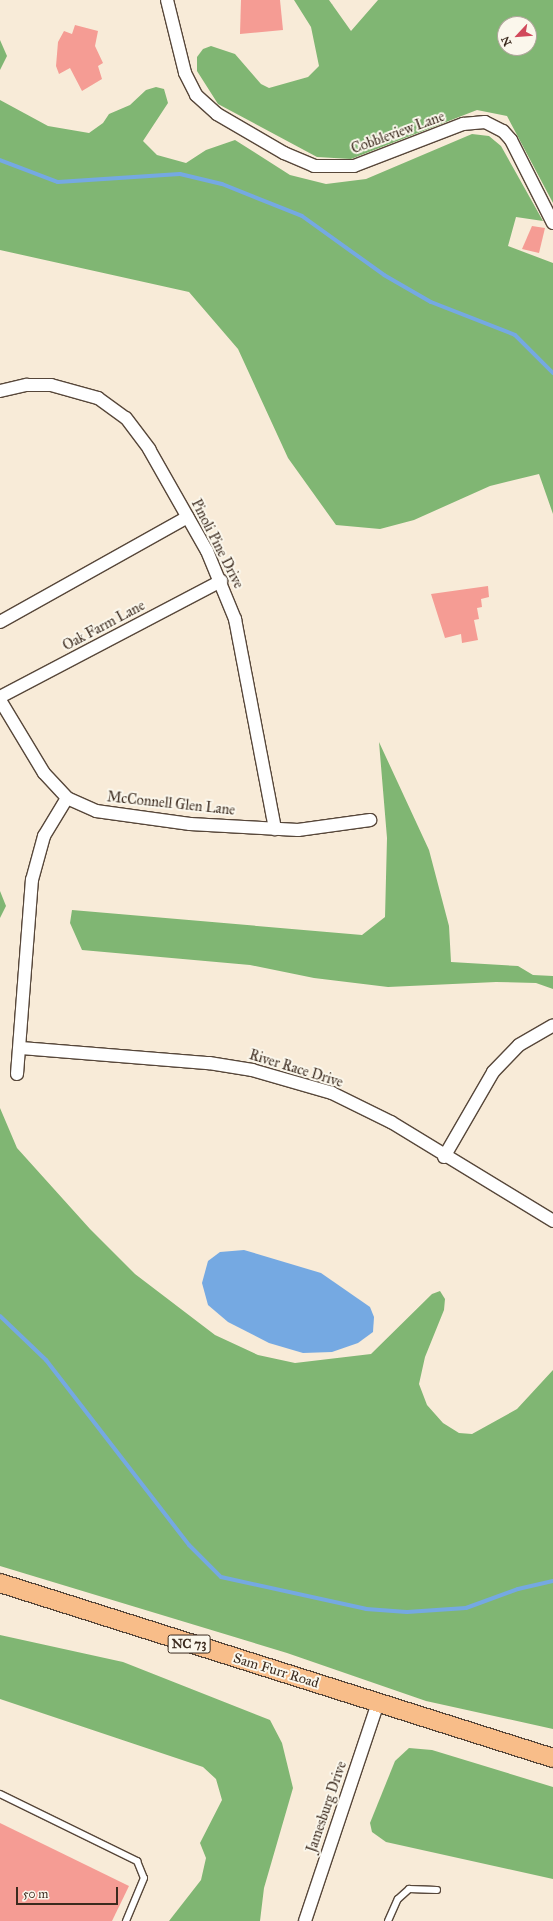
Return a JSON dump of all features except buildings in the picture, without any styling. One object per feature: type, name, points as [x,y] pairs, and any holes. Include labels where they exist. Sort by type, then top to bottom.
[{"type":"main road","name":"Sam Furr Road","points":[[0,1583],[553,1758]]},
{"type":"street","name":"Cobbleview Lane","points":[[167,0],[185,73],[196,94],[217,114],[284,153],[314,166],[354,166],[463,124],[485,122],[503,131],[511,140],[553,223]]},
{"type":"street","name":"Pinoli Pine Drive","points":[[0,391],[27,385],[51,385],[98,398],[126,418],[149,449],[188,517],[221,581],[235,619],[275,829]]},
{"type":"street","points":[[0,622],[188,517]]},
{"type":"street","name":"Oak Farm Lane","points":[[0,697],[221,581]]},
{"type":"street","name":"McConnell Glen Lane","points":[[0,700],[44,773],[67,798],[117,817],[275,829],[323,829],[370,820]]},
{"type":"street","points":[[17,1074],[21,1048],[32,880],[44,836],[67,798]]},
{"type":"street","points":[[444,1157],[493,1072],[519,1045],[553,1025]]},
{"type":"street","name":"River Race Drive","points":[[21,1048],[209,1063],[252,1070],[332,1092],[391,1122],[444,1157],[553,1222]]},
{"type":"street","name":"Jamesburg Drive","points":[[305,1921],[378,1703]]},
{"type":"lane","points":[[0,1794],[137,1861],[144,1878],[126,1921]]},
{"type":"lane","points":[[388,1921],[398,1899],[409,1889],[437,1890]]},
{"type":"green space","points":[[294,0],[329,0],[351,31],[378,0],[553,0],[553,203],[507,116],[477,110],[351,159],[317,157],[218,104],[197,71],[197,57],[203,49],[211,46],[235,54],[261,84],[269,88],[308,77],[319,66],[311,27]]},
{"type":"green space","points":[[0,40],[7,56],[0,70]]},
{"type":"green space","points":[[156,87],[164,89],[168,103],[143,141],[157,155],[186,163],[206,150],[235,140],[290,175],[326,184],[366,179],[472,134],[489,136],[501,146],[543,221],[516,217],[508,246],[553,263],[553,514],[539,474],[490,486],[414,520],[380,529],[336,525],[288,458],[238,349],[189,292],[0,250],[0,100],[48,126],[89,133],[103,123],[109,114],[130,105],[146,90]]},
{"type":"green space","points":[[379,742],[429,850],[449,926],[451,962],[518,966],[533,975],[553,976],[553,989],[536,983],[496,982],[388,987],[314,978],[250,965],[82,950],[70,923],[72,910],[362,935],[385,917],[387,838]]},
{"type":"green space","points":[[0,891],[6,906],[0,918]]},
{"type":"green space","points":[[0,1108],[17,1148],[90,1229],[135,1274],[215,1335],[258,1355],[295,1363],[371,1354],[432,1294],[440,1291],[445,1299],[444,1310],[425,1357],[419,1384],[427,1405],[443,1423],[459,1433],[472,1434],[517,1409],[553,1370],[553,1729],[426,1701],[287,1653],[0,1566]]},
{"type":"green space","points":[[0,1635],[123,1662],[270,1720],[282,1743],[293,1788],[264,1888],[260,1921],[169,1921],[201,1880],[206,1858],[200,1843],[222,1800],[216,1779],[203,1767],[0,1699]]},
{"type":"green space","points":[[409,1748],[432,1750],[553,1787],[553,1879],[386,1842],[372,1832],[370,1823],[395,1761]]},
{"type":"water","points":[[244,1250],[321,1273],[370,1307],[374,1317],[373,1332],[358,1343],[332,1352],[303,1353],[269,1343],[228,1322],[208,1305],[202,1283],[208,1261],[220,1252]]},
{"type":"waterway","points":[[0,160],[58,182],[180,174],[222,184],[302,216],[384,275],[431,302],[515,335],[553,373]]},
{"type":"waterway","points":[[0,1316],[46,1360],[189,1545],[221,1577],[366,1609],[407,1612],[466,1608],[518,1589],[553,1581]]}]
